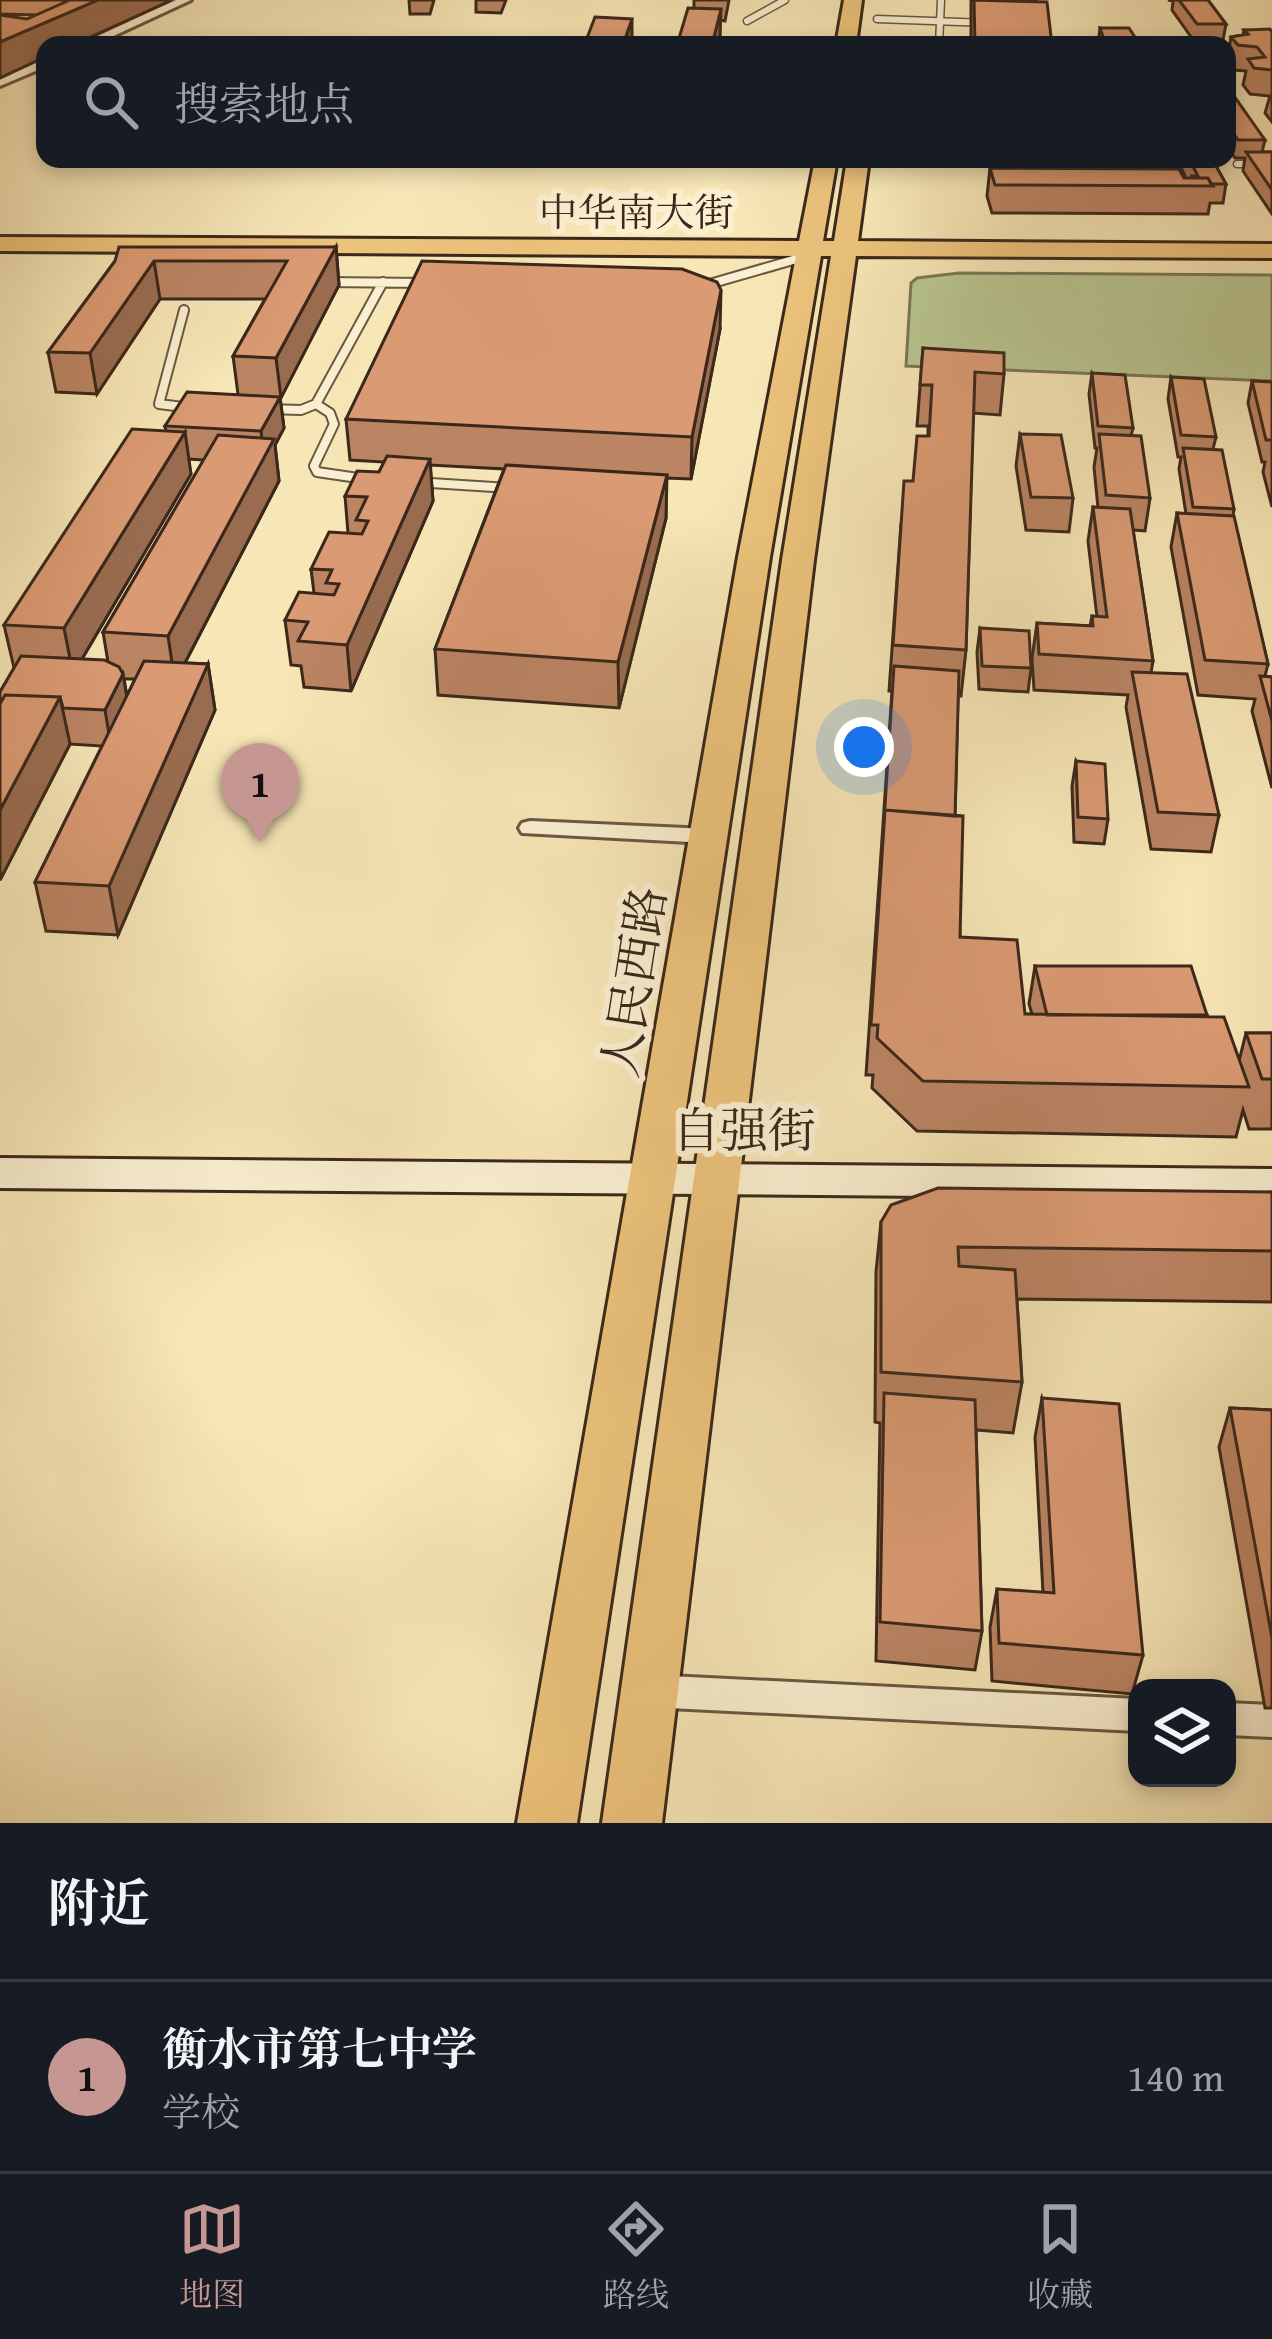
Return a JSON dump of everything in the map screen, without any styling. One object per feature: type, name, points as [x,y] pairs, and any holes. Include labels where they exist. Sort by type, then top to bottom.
[{"type":"main road","points":[[847,36],[853,0]]},
{"type":"main road","name":"人民西路","points":[[632,1823],[717,1179],[824,246],[826,168]]},
{"type":"main road","name":"人民西路","points":[[547,1823],[708,836],[824,246],[854,168]]},
{"type":"main road","name":"中华南大街","points":[[0,240],[824,246]]},
{"type":"main road","name":"中华南大街","points":[[0,240],[1272,247]]},
{"type":"street","points":[[103,36],[185,0]]},
{"type":"street","points":[[0,82],[36,66]]},
{"type":"street","points":[[530,828],[708,836]]},
{"type":"street","name":"自强街","points":[[0,1173],[1272,1184]]},
{"type":"street","points":[[649,1691],[1128,1715]]},
{"type":"street","points":[[1236,1719],[1272,1721]]},
{"type":"lane","points":[[747,21],[785,0]]},
{"type":"lane","points":[[939,36],[941,0]]},
{"type":"lane","points":[[878,10],[940,22],[1002,24]]},
{"type":"lane","points":[[1238,164],[1272,164]]},
{"type":"lane","points":[[328,245],[318,281],[452,283]]},
{"type":"lane","points":[[682,285],[705,285],[824,246]]},
{"type":"lane","points":[[250,409],[301,410],[316,404],[383,282]]},
{"type":"lane","points":[[184,310],[159,404],[208,408]]},
{"type":"lane","points":[[316,404],[330,412],[334,424],[314,466],[317,472],[370,479]]},
{"type":"lane","points":[[394,480],[532,489]]},
{"type":"green space","points":[[959,273],[1272,275],[1272,381],[906,366],[911,283],[917,278]]},
{"type":"building","points":[[0,0],[70,0],[36,15],[0,14]]},
{"type":"building","points":[[70,0],[98,0],[0,42],[0,15],[27,19]]},
{"type":"building","points":[[974,0],[1047,2],[1051,36],[975,36]]},
{"type":"building","points":[[1179,0],[1208,0],[1226,24],[1197,24]]},
{"type":"building","points":[[688,8],[721,9],[714,36],[680,36]]},
{"type":"building","points":[[595,17],[632,19],[626,36],[588,36]]},
{"type":"building","points":[[1100,28],[1129,28],[1134,36],[1103,36]]},
{"type":"building","points":[[1270,29],[1272,70],[1254,68],[1248,59],[1265,57],[1257,47],[1236,43],[1236,36],[1248,34],[1244,30]]},
{"type":"building","points":[[1236,99],[1265,140],[1236,137]]},
{"type":"building","points":[[1246,152],[1272,152],[1272,190]]},
{"type":"building","points":[[990,168],[1179,169],[1184,178],[1208,178],[1213,186],[995,185]]},
{"type":"building","points":[[1194,168],[1217,168],[1226,184],[1192,176],[1198,176]]},
{"type":"building","points":[[119,247],[336,247],[276,358],[233,356],[287,261],[154,261],[90,353],[48,352],[115,261]]},
{"type":"building","points":[[422,261],[682,269],[717,282],[721,290],[692,437],[346,419]]},
{"type":"building","points":[[923,348],[1004,353],[1004,374],[975,372],[966,650],[893,645],[904,481],[913,481],[917,436],[929,436],[932,385],[920,385]]},
{"type":"building","points":[[1092,373],[1125,375],[1133,428],[1098,426]]},
{"type":"building","points":[[1171,377],[1204,379],[1216,437],[1181,435]]},
{"type":"building","points":[[1252,381],[1272,382],[1272,440],[1266,440]]},
{"type":"building","points":[[187,392],[280,397],[261,431],[165,426]]},
{"type":"building","points":[[132,429],[185,432],[64,628],[4,625]]},
{"type":"building","points":[[1020,434],[1061,435],[1073,498],[1031,497]]},
{"type":"building","points":[[1099,434],[1141,436],[1150,498],[1106,495]]},
{"type":"building","points":[[218,435],[274,439],[168,636],[103,632]]},
{"type":"building","points":[[1183,448],[1222,450],[1234,509],[1193,507]]},
{"type":"building","points":[[387,456],[430,459],[347,645],[298,641],[308,622],[285,620],[299,592],[334,595],[339,584],[326,583],[332,570],[311,569],[329,532],[362,534],[368,521],[356,520],[367,497],[345,496],[357,471],[379,472]]},
{"type":"building","points":[[506,465],[667,475],[618,662],[435,649]]},
{"type":"building","points":[[1093,507],[1130,509],[1153,661],[1039,654],[1037,623],[1093,626],[1092,616],[1107,617]]},
{"type":"building","points":[[1177,513],[1234,516],[1268,664],[1205,660]]},
{"type":"building","points":[[980,628],[1029,631],[1031,668],[982,666]]},
{"type":"building","points":[[21,656],[104,660],[123,674],[105,710],[63,708],[60,697],[5,695],[0,704],[0,692]]},
{"type":"building","points":[[144,661],[208,664],[109,886],[35,882]]},
{"type":"building","points":[[894,666],[959,671],[955,816],[885,810],[884,821]]},
{"type":"building","points":[[1132,672],[1187,674],[1219,815],[1158,812]]},
{"type":"building","points":[[1260,676],[1272,677],[1272,721]]},
{"type":"building","points":[[5,695],[60,697],[0,810],[0,704]]},
{"type":"building","points":[[1076,761],[1105,764],[1108,819],[1078,817]]},
{"type":"building","points":[[885,810],[963,816],[960,937],[1017,940],[1025,1014],[1224,1017],[1249,1087],[923,1081],[877,1038],[878,1025],[871,1025]]},
{"type":"building","points":[[1035,966],[1191,966],[1207,1015],[1047,1015]]},
{"type":"building","points":[[1246,1033],[1272,1033],[1272,1079],[1262,1079]]},
{"type":"building","points":[[938,1188],[1272,1192],[1272,1251],[958,1247],[959,1266],[1015,1270],[1022,1382],[881,1372],[881,1222],[891,1205]]},
{"type":"building","points":[[884,1393],[975,1400],[982,1631],[880,1622]]},
{"type":"building","points":[[1042,1398],[1119,1404],[1143,1655],[999,1643],[997,1589],[1054,1593]]},
{"type":"building","points":[[1230,1408],[1272,1410],[1272,1638]]},
{"type":"place","name":"衡水市第七中学","points":[[260,842]]}]
